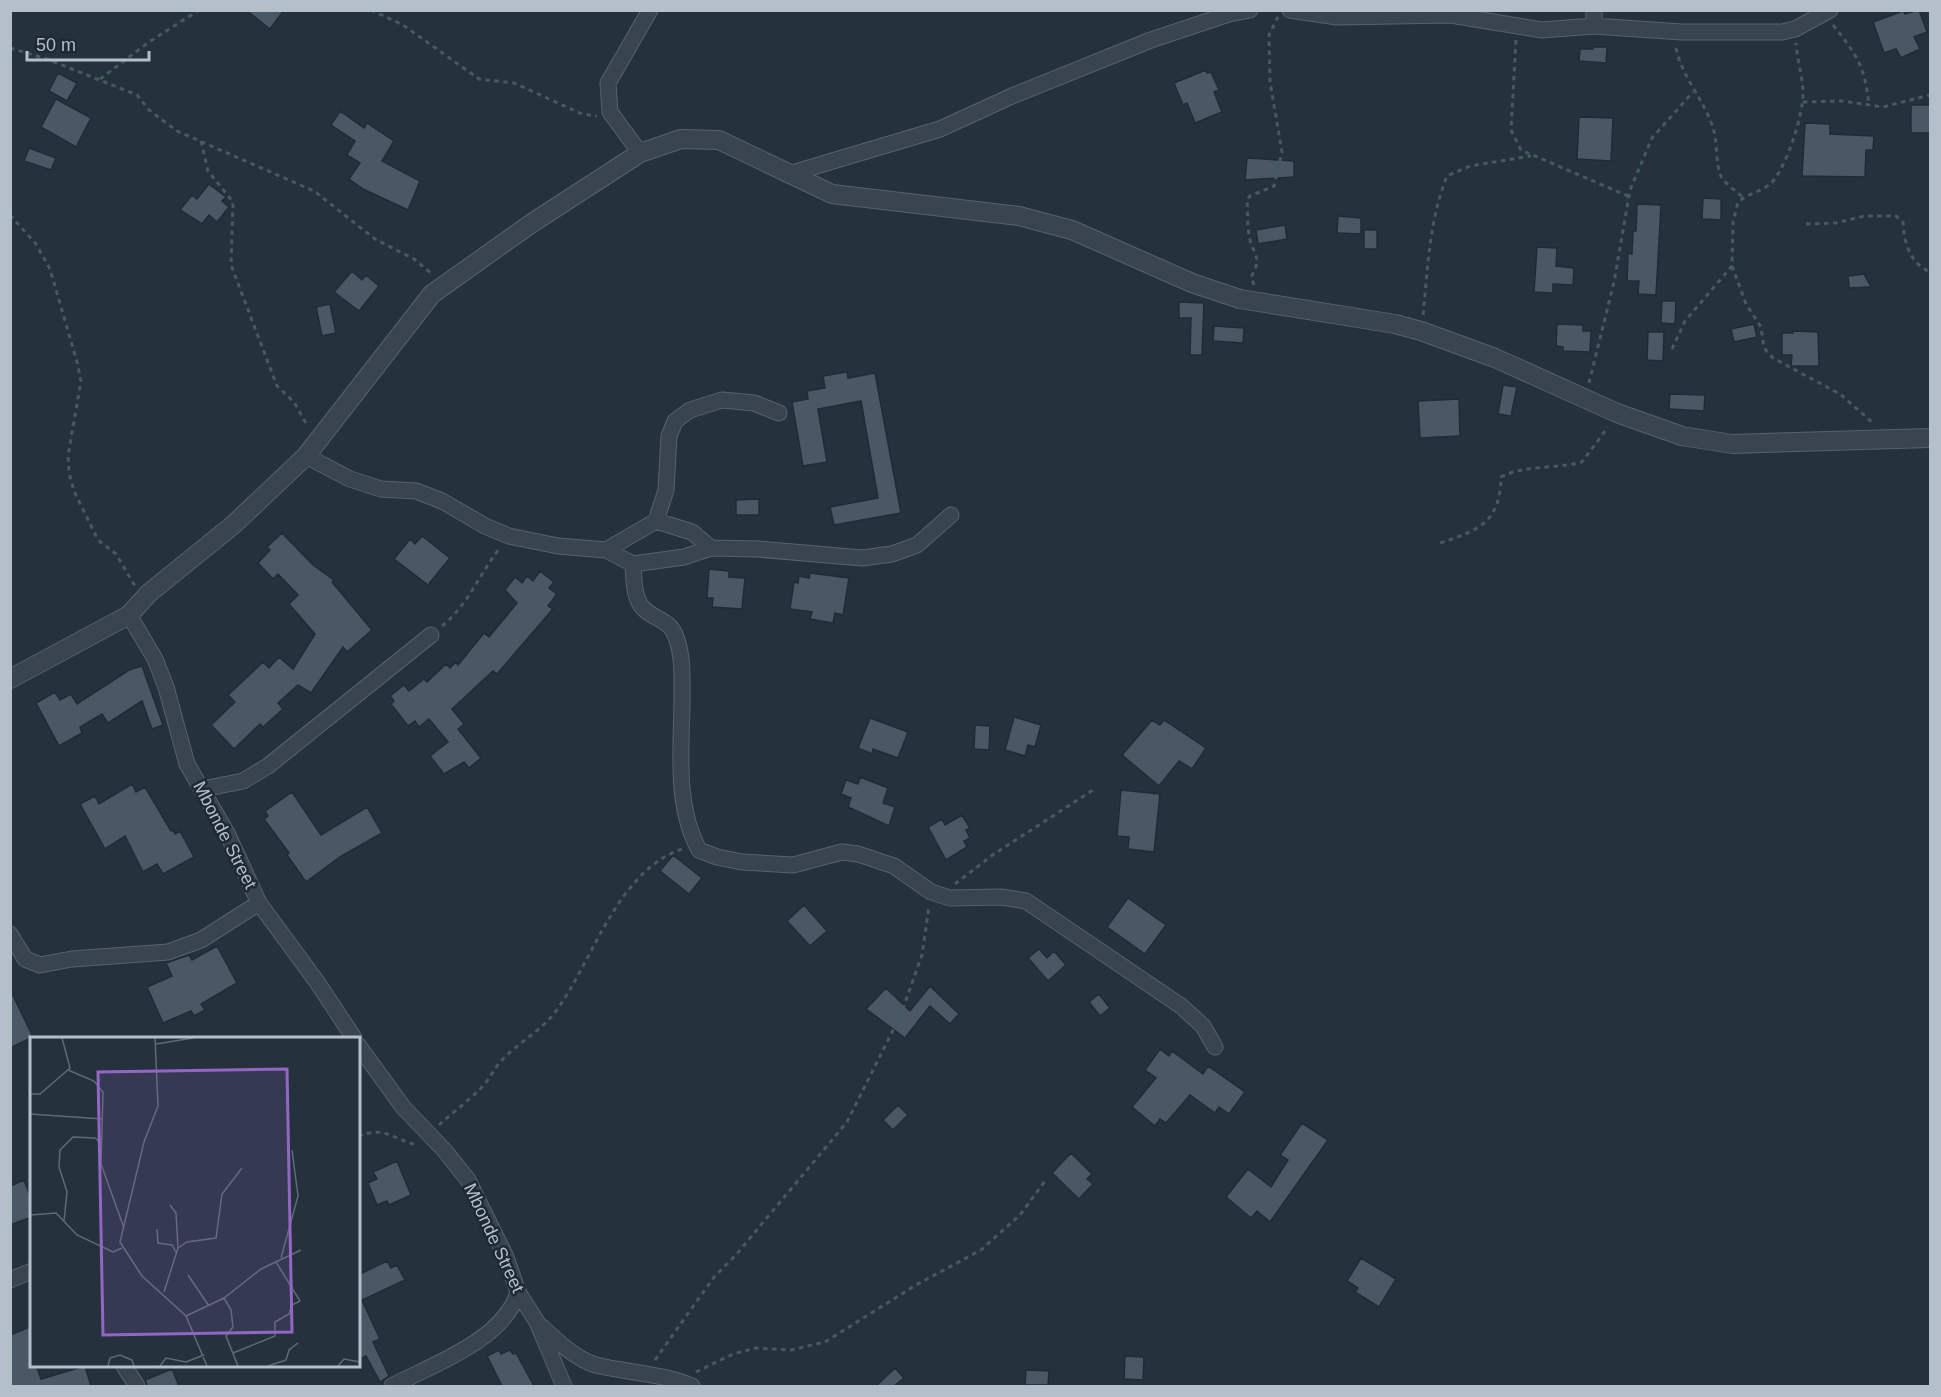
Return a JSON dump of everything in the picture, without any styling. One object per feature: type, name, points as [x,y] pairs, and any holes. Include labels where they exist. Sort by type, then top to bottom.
[{"type":"street","points":[[640,153],[616,119],[608,103],[608,82],[650,10]]},
{"type":"street","points":[[789,174],[939,129],[1012,96],[1151,40],[1229,14],[1250,10]]},
{"type":"street","points":[[1290,10],[1337,16],[1419,13],[1451,15],[1542,30],[1594,18],[1674,31],[1782,32],[1795,29],[1827,12]]},
{"type":"street","points":[[10,679],[129,615],[142,601],[233,525],[311,449],[432,294],[444,284],[532,223],[640,153],[681,140],[719,140],[832,194],[1019,216],[1072,230],[1192,283],[1240,299],[1361,318],[1421,332],[1495,358],[1586,400],[1682,436],[1732,444],[1930,438]]},
{"type":"street","points":[[606,550],[656,521],[666,490],[669,436],[675,421],[690,410],[722,400],[754,403],[779,413]]},
{"type":"street","points":[[311,449],[360,483],[381,489],[416,492],[442,501],[509,536],[558,546],[606,550],[633,564],[684,557],[711,548],[758,549],[862,558],[892,554],[917,545],[951,515]]},
{"type":"street","points":[[656,521],[692,532],[711,548]]},
{"type":"street","points":[[633,564],[634,587],[642,608],[672,626],[677,638],[682,664],[681,783],[686,819],[699,850],[717,857],[742,862],[793,865],[842,852],[858,854],[894,866],[937,894],[950,898],[1001,897],[1026,901],[1181,1006],[1203,1026],[1215,1047]]},
{"type":"street","name":"Mbonde Street","points":[[129,615],[155,659],[166,687],[187,764],[227,833],[259,903],[317,982],[353,1037]]},
{"type":"street","points":[[203,789],[243,781],[268,766],[431,634]]},
{"type":"street","points":[[10,934],[25,959],[40,964],[72,959],[159,954],[201,940],[259,903]]},
{"type":"street","name":"Mbonde Street","points":[[360,1048],[404,1107],[445,1151],[468,1180],[492,1226],[518,1292],[537,1322],[564,1386]]},
{"type":"street","points":[[10,1280],[30,1272]]},
{"type":"street","points":[[392,1386],[489,1333],[509,1312],[518,1292]]},
{"type":"street","points":[[537,1322],[555,1339],[594,1364],[645,1372],[685,1384]]},
{"type":"street","points":[[125,1367],[137,1386]]},
{"type":"path","points":[[100,79],[149,42],[199,10]]},
{"type":"path","points":[[371,10],[403,26],[479,79],[514,83],[582,114],[616,119]]},
{"type":"path","points":[[1266,304],[1252,280],[1257,254],[1250,237],[1247,200],[1250,195],[1274,186],[1282,152],[1270,82],[1269,51],[1272,28],[1282,10]]},
{"type":"path","points":[[1827,12],[1856,53],[1867,84],[1869,106]]},
{"type":"path","points":[[1516,27],[1511,130],[1521,150],[1628,196]]},
{"type":"path","points":[[1795,29],[1803,102],[1800,118],[1778,176],[1760,190],[1743,197],[1734,210],[1732,266],[1746,303],[1761,327],[1764,348],[1773,358],[1840,394],[1866,418],[1894,438]]},
{"type":"path","points":[[1674,31],[1682,70],[1689,77],[1693,92],[1706,108],[1713,127],[1722,179],[1743,197]]},
{"type":"path","points":[[10,48],[100,79],[137,95],[149,110],[177,131],[314,191],[375,239],[414,259],[444,284]]},
{"type":"path","points":[[1586,400],[1614,282],[1628,196],[1652,138],[1693,92]]},
{"type":"path","points":[[1803,102],[1842,101],[1883,107],[1930,95]]},
{"type":"path","points":[[201,141],[208,171],[233,202],[231,265],[270,370],[277,386],[294,402],[311,449]]},
{"type":"path","points":[[1421,332],[1431,229],[1437,201],[1447,176],[1470,166],[1531,156]]},
{"type":"path","points":[[10,215],[36,244],[50,269],[77,362],[81,381],[68,456],[69,473],[74,491],[98,540],[116,554],[142,601]]},
{"type":"path","points":[[1806,224],[1836,223],[1864,216],[1896,216],[1903,222],[1905,241],[1913,259],[1930,272]]},
{"type":"path","points":[[1672,349],[1685,321],[1732,266]]},
{"type":"path","points":[[1440,543],[1483,527],[1499,501],[1501,477],[1517,470],[1582,462],[1590,454],[1606,428],[1624,415]]},
{"type":"path","points":[[431,634],[457,614],[509,536]]},
{"type":"path","points":[[645,1372],[714,1277],[735,1256],[847,1122],[901,1014],[922,955],[937,894],[1093,790]]},
{"type":"path","points":[[428,1135],[483,1085],[502,1059],[544,1025],[556,1010],[608,921],[647,870],[661,857],[685,848],[699,850]]},
{"type":"path","points":[[360,1135],[373,1131],[385,1132],[409,1143],[445,1151]]},
{"type":"path","points":[[685,1384],[733,1354],[756,1348],[790,1350],[825,1342],[916,1285],[981,1250],[1020,1215],[1045,1181]]},
{"type":"building","points":[[246,10],[284,10],[270,29]]},
{"type":"building","points":[[1919,10],[1927,32],[1914,37],[1920,49],[1901,58],[1896,49],[1884,53],[1873,22],[1903,11],[1905,14]]},
{"type":"building","points":[[1593,47],[1607,47],[1606,63],[1579,61],[1580,49],[1593,49]]},
{"type":"building","points":[[1206,70],[1207,73],[1211,72],[1219,90],[1214,92],[1222,112],[1195,123],[1187,103],[1183,105],[1174,83]]},
{"type":"building","points":[[58,73],[77,83],[67,101],[49,91]]},
{"type":"building","points":[[56,99],[91,118],[76,147],[41,127]]},
{"type":"building","points":[[1911,105],[1930,105],[1930,133],[1911,133]]},
{"type":"building","points":[[340,111],[364,128],[367,123],[394,141],[382,161],[420,181],[408,210],[363,189],[349,179],[360,163],[347,155],[355,141],[331,125]]},
{"type":"building","points":[[1579,117],[1613,118],[1611,161],[1577,159]]},
{"type":"building","points":[[1805,123],[1830,124],[1830,134],[1874,136],[1873,150],[1866,150],[1865,177],[1802,176]]},
{"type":"building","points":[[29,148],[56,158],[51,170],[24,161]]},
{"type":"building","points":[[1247,158],[1294,161],[1294,177],[1245,180]]},
{"type":"building","points":[[209,184],[226,197],[222,201],[229,207],[217,222],[209,215],[202,224],[180,210],[192,195],[197,199]]},
{"type":"building","points":[[1703,198],[1721,199],[1721,220],[1702,219]]},
{"type":"building","points":[[1637,204],[1661,205],[1656,295],[1638,294],[1639,281],[1627,281],[1628,253],[1632,254]]},
{"type":"building","points":[[1338,216],[1361,218],[1361,234],[1337,233]]},
{"type":"building","points":[[1285,225],[1287,239],[1258,244],[1256,230]]},
{"type":"building","points":[[1364,230],[1377,230],[1377,249],[1364,249]]},
{"type":"building","points":[[1537,247],[1557,248],[1556,266],[1574,268],[1573,285],[1553,284],[1553,293],[1534,292]]},
{"type":"building","points":[[352,271],[362,280],[366,275],[379,286],[359,311],[334,292]]},
{"type":"building","points":[[1864,274],[1871,287],[1849,288],[1848,276]]},
{"type":"building","points":[[1662,301],[1676,301],[1675,324],[1661,323]]},
{"type":"building","points":[[1179,302],[1204,303],[1202,355],[1190,355],[1191,318],[1179,318]]},
{"type":"building","points":[[330,304],[336,333],[322,336],[316,307]]},
{"type":"building","points":[[1557,324],[1583,325],[1583,331],[1591,331],[1590,352],[1563,351],[1563,347],[1556,346]]},
{"type":"building","points":[[1754,324],[1757,337],[1734,342],[1731,329]]},
{"type":"building","points":[[1214,326],[1244,328],[1243,343],[1213,341]]},
{"type":"building","points":[[1793,331],[1818,332],[1819,366],[1791,366],[1792,355],[1782,355],[1782,333],[1793,333]]},
{"type":"building","points":[[1648,332],[1664,332],[1663,361],[1647,360]]},
{"type":"building","points":[[847,372],[848,378],[875,373],[901,513],[834,525],[830,507],[878,498],[861,401],[818,409],[827,462],[803,466],[792,402],[808,399],[807,391],[825,388],[823,376]]},
{"type":"building","points":[[1503,385],[1517,387],[1511,416],[1498,414]]},
{"type":"building","points":[[1670,394],[1705,395],[1704,411],[1669,409]]},
{"type":"building","points":[[1459,399],[1460,436],[1420,438],[1418,401]]},
{"type":"building","points":[[759,499],[759,515],[736,515],[736,500]]},
{"type":"building","points":[[282,533],[313,565],[334,580],[332,582],[372,630],[347,652],[343,647],[311,693],[298,685],[278,703],[283,709],[263,727],[260,724],[234,749],[211,725],[235,702],[228,695],[263,662],[269,668],[279,657],[293,669],[315,634],[289,604],[298,595],[278,574],[273,579],[258,563],[270,550],[267,547]]},
{"type":"building","points":[[422,536],[450,558],[428,585],[394,559],[410,539],[415,544]]},
{"type":"building","points":[[709,569],[729,571],[729,577],[745,578],[742,609],[712,607],[713,598],[707,598]]},
{"type":"building","points":[[540,571],[554,582],[549,588],[557,594],[548,606],[553,609],[497,674],[493,671],[452,709],[464,724],[458,729],[481,758],[469,768],[464,762],[444,774],[430,756],[448,742],[429,719],[419,727],[415,721],[408,726],[391,704],[394,701],[390,696],[404,685],[409,691],[424,679],[427,682],[446,664],[450,668],[456,662],[458,665],[484,633],[489,637],[517,603],[505,590],[515,577],[522,583],[527,576],[533,581]]},
{"type":"building","points":[[810,573],[849,578],[843,615],[835,613],[833,623],[810,619],[812,612],[790,609],[794,582],[798,583],[799,576],[809,578]]},
{"type":"building","points":[[142,666],[163,725],[152,729],[142,701],[108,723],[102,714],[80,727],[82,733],[59,746],[36,703],[55,692],[60,700],[71,694],[77,704],[129,670]]},
{"type":"building","points":[[1014,717],[1041,725],[1035,747],[1028,745],[1025,756],[1005,750]]},
{"type":"building","points":[[870,718],[908,732],[898,758],[873,749],[872,754],[858,748]]},
{"type":"building","points":[[1152,720],[1160,725],[1164,720],[1206,748],[1192,769],[1179,761],[1159,786],[1122,755]]},
{"type":"building","points":[[975,725],[990,726],[989,750],[974,749]]},
{"type":"building","points":[[860,777],[888,788],[883,803],[895,807],[889,826],[848,807],[851,798],[841,794],[846,780],[858,784]]},
{"type":"building","points":[[132,784],[136,792],[145,787],[171,831],[173,830],[175,834],[180,831],[194,857],[163,874],[157,864],[143,872],[125,836],[105,849],[80,804],[95,796],[99,804]]},
{"type":"building","points":[[1121,790],[1160,794],[1154,852],[1128,849],[1129,837],[1117,836]]},
{"type":"building","points":[[292,792],[321,835],[367,807],[382,833],[340,857],[306,882],[287,855],[289,853],[264,819],[268,816],[265,811]]},
{"type":"building","points":[[962,815],[970,828],[966,830],[970,838],[964,841],[967,847],[946,860],[928,827],[942,819],[945,825]]},
{"type":"building","points":[[673,855],[702,878],[689,894],[660,871]]},
{"type":"building","points":[[1128,898],[1166,925],[1145,954],[1107,927]]},
{"type":"building","points":[[804,905],[827,931],[810,946],[787,921]]},
{"type":"building","points":[[217,946],[237,983],[201,1004],[205,1010],[194,1016],[191,1011],[163,1023],[147,987],[172,976],[166,963],[189,955],[192,960]]},
{"type":"building","points":[[1039,949],[1047,958],[1054,951],[1066,965],[1048,981],[1028,958]]},
{"type":"building","points":[[930,986],[959,1014],[950,1024],[930,1006],[905,1038],[866,1009],[886,988],[910,1011]]},
{"type":"building","points":[[10,989],[33,1037],[10,1048]]},
{"type":"building","points":[[1099,994],[1110,1008],[1100,1016],[1089,1002]]},
{"type":"building","points":[[1160,1049],[1169,1056],[1172,1051],[1203,1074],[1208,1066],[1245,1092],[1229,1114],[1219,1107],[1215,1113],[1190,1095],[1166,1123],[1160,1119],[1155,1126],[1132,1107],[1156,1078],[1145,1070]]},
{"type":"building","points":[[898,1105],[908,1115],[893,1130],[883,1120]]},
{"type":"building","points":[[1302,1123],[1328,1140],[1270,1222],[1257,1211],[1251,1218],[1226,1197],[1248,1169],[1271,1187],[1288,1160],[1280,1155]]},
{"type":"building","points":[[1071,1153],[1092,1174],[1087,1179],[1093,1184],[1079,1199],[1052,1173]]},
{"type":"building","points":[[397,1161],[411,1195],[389,1205],[387,1201],[377,1205],[368,1183],[377,1179],[373,1172]]},
{"type":"building","points":[[24,1180],[30,1195],[30,1218],[10,1225],[10,1186]]},
{"type":"building","points":[[1361,1258],[1396,1279],[1379,1307],[1355,1292],[1358,1288],[1347,1281]]},
{"type":"building","points":[[387,1261],[391,1268],[397,1265],[405,1280],[362,1300],[380,1339],[373,1342],[389,1376],[380,1382],[366,1356],[360,1359],[360,1274]]},
{"type":"building","points":[[30,1327],[30,1367],[37,1367],[41,1379],[85,1367],[91,1386],[10,1386],[10,1335]]},
{"type":"building","points":[[499,1350],[501,1354],[510,1350],[513,1354],[516,1353],[534,1386],[502,1386],[487,1356]]},
{"type":"building","points":[[1125,1356],[1144,1357],[1143,1380],[1124,1379]]},
{"type":"building","points":[[895,1368],[904,1378],[894,1386],[876,1386]]},
{"type":"building","points":[[172,1369],[179,1386],[147,1386],[145,1380]]},
{"type":"building","points":[[1026,1370],[1049,1371],[1048,1385],[1025,1385]]}]
